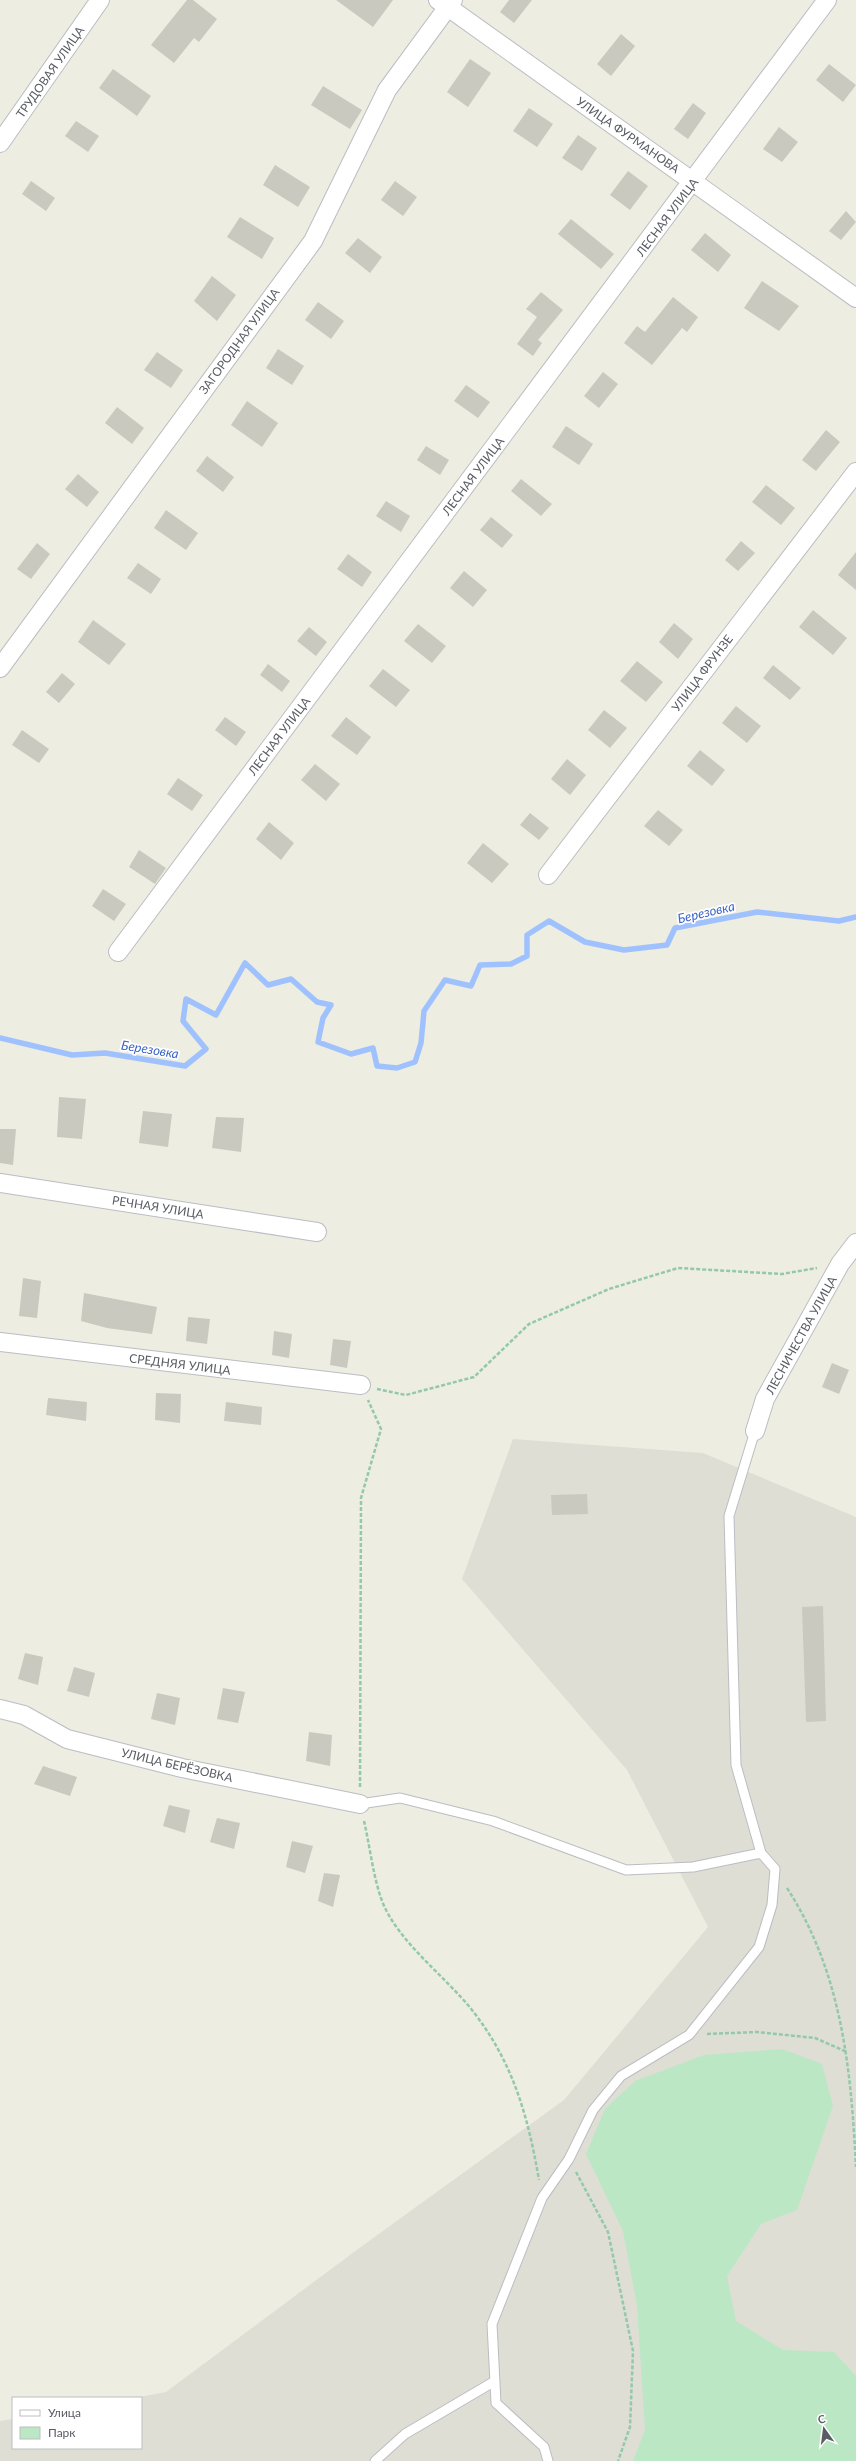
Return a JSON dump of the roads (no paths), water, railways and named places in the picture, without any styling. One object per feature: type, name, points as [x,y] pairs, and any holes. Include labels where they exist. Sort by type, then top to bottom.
[{"type":"street","name":"ТРУДОВАЯ УЛИЦА","points":[[0,143],[100,0]]},
{"type":"street","name":"ЛЕСНАЯ УЛИЦА","points":[[118,952],[694,182],[827,0]]},
{"type":"street","name":"УЛИЦА ФУРМАНОВА","points":[[447,2],[856,298]]},
{"type":"street","name":"ЗАГОРОДНАЯ УЛИЦА","points":[[0,668],[312,241],[387,90],[447,2]]},
{"type":"street","name":"УЛИЦА ФРУНЗЕ","points":[[548,875],[856,472]]},
{"type":"street","name":"РЕЧНАЯ УЛИЦА","points":[[0,1183],[317,1232]]},
{"type":"street","name":"ЛЕСНИЧЕСТВА УЛИЦА","points":[[755,1431],[765,1399],[840,1264],[856,1243]]},
{"type":"street","name":"СРЕДНЯЯ УЛИЦА","points":[[0,1342],[361,1385]]},
{"type":"street","name":"УЛИЦА БЕРЁЗОВКА","points":[[0,1709],[24,1715],[67,1739],[182,1768],[360,1804]]},
{"type":"lane","points":[[548,2461],[544,2447],[496,2403],[492,2324],[542,2198],[569,2159],[592,2110],[621,2076],[689,2035],[759,1947],[772,1905],[775,1870],[761,1853],[736,1765],[729,1516],[755,1431]]},
{"type":"lane","points":[[360,1804],[400,1798],[493,1821],[626,1870],[693,1867],[761,1853]]},
{"type":"lane","points":[[375,2461],[405,2434],[495,2381]]},
{"type":"waterway","name":"Березовка","points":[[0,1038],[72,1055],[105,1053],[185,1066],[206,1049],[183,1021],[186,999],[216,1015],[245,963],[268,985],[291,979],[317,1002],[331,1005],[323,1018],[318,1042],[351,1054],[373,1048],[377,1066],[397,1068],[415,1062],[421,1043],[424,1011],[445,980],[471,986],[480,965],[511,964],[527,956],[527,935],[549,921],[585,942],[624,950],[667,945],[675,928],[757,912],[839,921],[856,917]]}]
